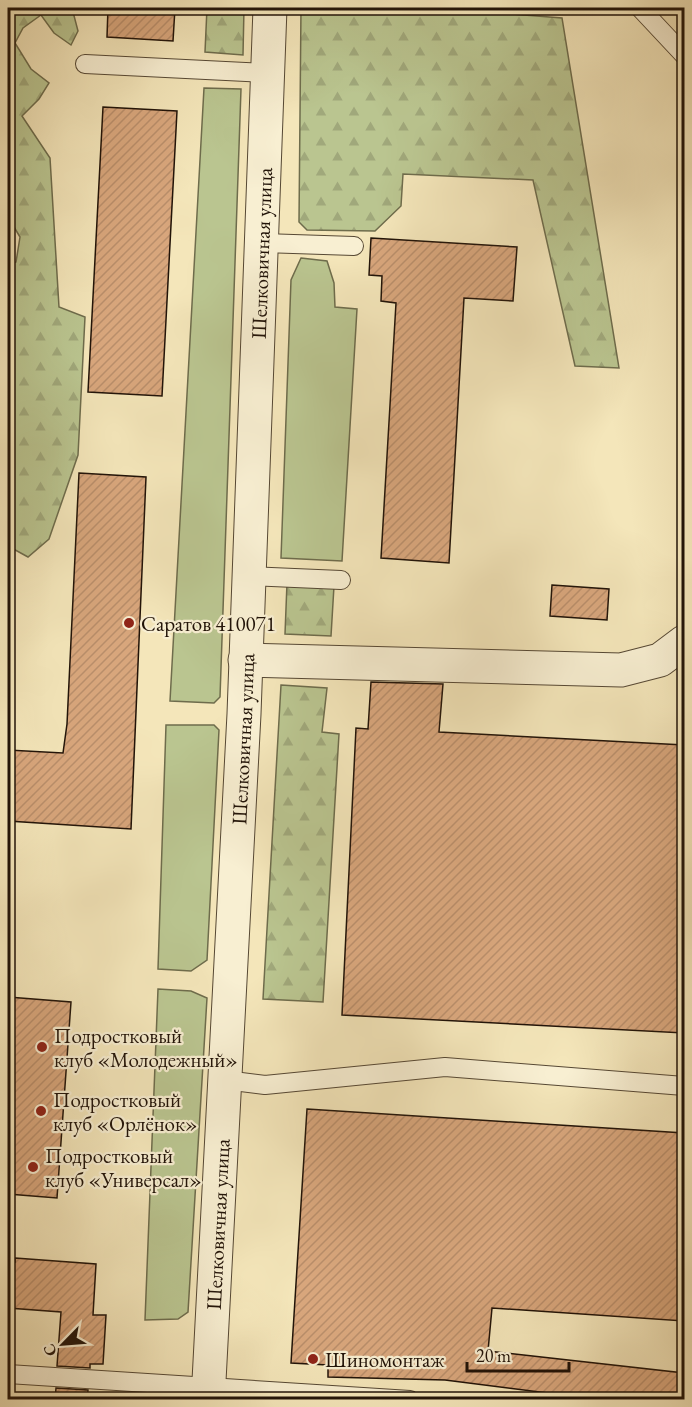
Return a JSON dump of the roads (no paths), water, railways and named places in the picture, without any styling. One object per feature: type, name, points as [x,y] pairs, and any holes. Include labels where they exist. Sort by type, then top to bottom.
[{"type":"street","name":"Шелковичная улица","points":[[209,1392],[249,576],[270,8]]},
{"type":"street","points":[[245,660],[621,670],[660,660],[684,642]]},
{"type":"lane","points":[[640,8],[684,55]]},
{"type":"lane","points":[[85,64],[268,73]]},
{"type":"lane","points":[[263,243],[354,246]]},
{"type":"lane","points":[[249,576],[341,580]]},
{"type":"lane","points":[[225,1080],[265,1085],[445,1066],[684,1086]]},
{"type":"lane","points":[[8,1374],[209,1392],[410,1400]]},
{"type":"place","name":"Саратов 410071","points":[[129,623]]},
{"type":"place","name":"Подростковый клуб «Молодежный»","points":[[42,1047]]},
{"type":"place","name":"Подростковый клуб «Орлёнок»","points":[[41,1111]]},
{"type":"place","name":"Подростковый клуб «Универсал»","points":[[33,1167]]},
{"type":"place","name":"Шиномонтаж","points":[[313,1359]]}]
